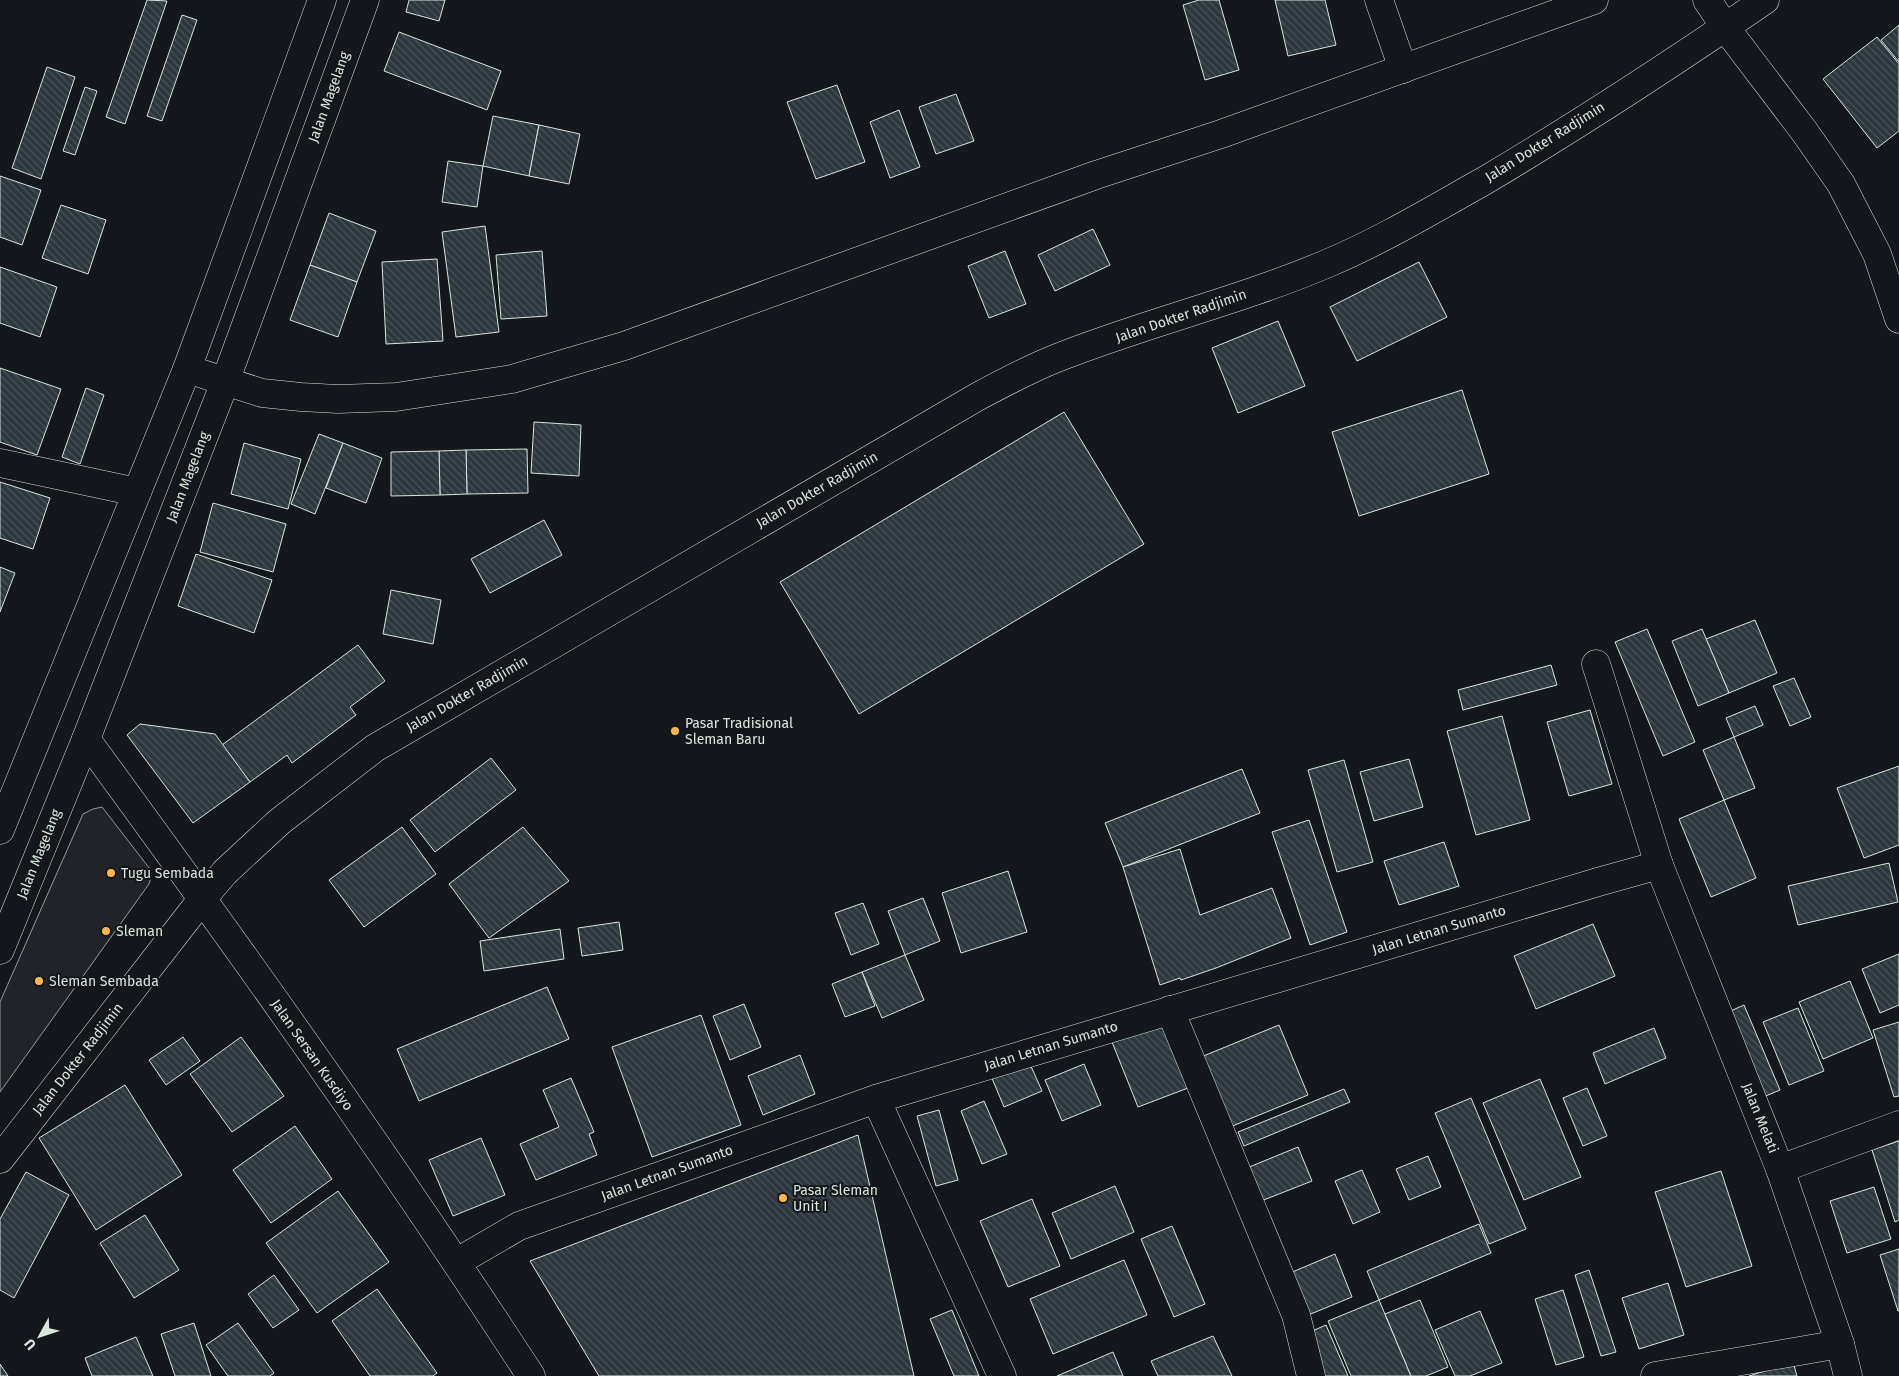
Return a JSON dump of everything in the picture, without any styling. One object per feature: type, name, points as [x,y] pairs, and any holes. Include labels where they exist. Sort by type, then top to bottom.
[{"type":"main road","points":[[0,830],[187,369],[322,0]]},
{"type":"main road","name":"Jalan Magelang","points":[[0,950],[86,739],[225,382],[365,0]]},
{"type":"main road","points":[[1379,0],[1403,69]]},
{"type":"main road","points":[[187,369],[262,393],[338,399],[396,397],[494,382],[540,371],[624,346],[1087,179],[1221,134],[1594,0]]},
{"type":"main road","points":[[1707,0],[1841,184],[1877,254],[1899,318]]},
{"type":"main road","name":"Jalan Dokter Radjimin","points":[[0,1159],[202,898],[225,872],[280,822],[375,748],[977,396],[1056,358],[1326,264],[1381,238],[1433,210],[1552,140],[1765,0]]},
{"type":"main road","points":[[0,463],[137,492]]},
{"type":"main road","name":"Jalan Melati","points":[[1596,664],[1659,866],[1780,1169],[1840,1344],[1848,1376]]},
{"type":"main road","name":"Jalan Sersan Kusdiyo","points":[[86,739],[202,898],[457,1262],[531,1376]]},
{"type":"main road","name":"Jalan Letnan Sumanto","points":[[457,1262],[519,1226],[876,1099],[1598,882],[1659,866]]},
{"type":"main road","points":[[1170,1010],[1296,1315],[1311,1376]]},
{"type":"main road","points":[[876,1099],[1002,1376]]},
{"type":"main road","points":[[1780,1169],[1899,1125]]},
{"type":"main road","points":[[1662,1375],[1840,1344]]},
{"type":"shaded area","points":[[102,807],[150,869],[151,877],[149,884],[0,1092],[0,1002],[83,814]]},
{"type":"building","points":[[147,0],[167,1],[125,124],[106,117]]},
{"type":"building","points":[[409,0],[445,0],[439,21],[406,12]]},
{"type":"building","points":[[1199,0],[1219,0],[1239,70],[1205,80],[1183,5]]},
{"type":"building","points":[[1275,0],[1325,0],[1336,45],[1288,56]]},
{"type":"building","points":[[182,15],[197,20],[162,121],[147,116]]},
{"type":"building","points":[[1899,25],[1899,62],[1881,40]]},
{"type":"building","points":[[399,32],[501,71],[487,110],[384,71]]},
{"type":"building","points":[[1877,37],[1899,64],[1899,131],[1877,148],[1823,79]]},
{"type":"building","points":[[47,67],[75,77],[41,179],[12,168]]},
{"type":"building","points":[[837,85],[865,162],[816,179],[787,102]]},
{"type":"building","points":[[85,87],[97,91],[75,155],[63,151]]},
{"type":"building","points":[[956,94],[974,141],[936,154],[919,107]]},
{"type":"building","points":[[899,110],[920,167],[890,178],[870,122]]},
{"type":"building","points":[[493,116],[539,125],[529,176],[483,166]]},
{"type":"building","points":[[539,125],[580,134],[569,184],[529,176]]},
{"type":"building","points":[[448,161],[483,166],[477,207],[442,202]]},
{"type":"building","points":[[0,176],[41,190],[22,245],[0,237]]},
{"type":"building","points":[[61,205],[106,220],[88,274],[42,258]]},
{"type":"building","points":[[329,213],[376,231],[357,282],[310,265]]},
{"type":"building","points":[[485,226],[499,332],[456,337],[442,232]]},
{"type":"building","points":[[1093,229],[1110,265],[1055,291],[1038,255]]},
{"type":"building","points":[[542,251],[547,316],[501,319],[496,255]]},
{"type":"building","points":[[1005,251],[1026,304],[989,318],[968,266]]},
{"type":"building","points":[[437,259],[443,341],[386,344],[382,262]]},
{"type":"building","points":[[1419,262],[1447,317],[1357,361],[1330,307]]},
{"type":"building","points":[[310,265],[357,282],[338,337],[290,320]]},
{"type":"building","points":[[0,267],[57,287],[40,337],[0,323]]},
{"type":"building","points":[[1278,321],[1305,386],[1238,413],[1212,348]]},
{"type":"building","points":[[0,368],[61,389],[37,455],[0,442]]},
{"type":"building","points":[[86,388],[104,395],[80,464],[62,457]]},
{"type":"building","points":[[1462,390],[1489,474],[1359,516],[1332,432]]},
{"type":"building","points":[[1064,412],[1144,544],[859,714],[780,582]]},
{"type":"building","points":[[534,422],[581,425],[579,476],[531,473]]},
{"type":"building","points":[[319,434],[343,443],[315,514],[291,504]]},
{"type":"building","points":[[244,443],[301,459],[288,509],[231,494]]},
{"type":"building","points":[[343,443],[382,458],[366,503],[326,488]]},
{"type":"building","points":[[527,449],[528,493],[467,494],[466,450]]},
{"type":"building","points":[[466,450],[467,494],[440,495],[439,451]]},
{"type":"building","points":[[439,451],[440,495],[391,496],[391,452]]},
{"type":"building","points":[[0,482],[50,498],[33,549],[0,538]]},
{"type":"building","points":[[213,503],[286,524],[273,572],[200,552]]},
{"type":"building","points":[[544,520],[562,555],[490,593],[471,559]]},
{"type":"building","points":[[196,554],[272,580],[254,633],[178,606]]},
{"type":"building","points":[[0,567],[15,573],[0,612]]},
{"type":"building","points":[[391,590],[441,600],[433,644],[383,634]]},
{"type":"building","points":[[1755,620],[1777,673],[1729,693],[1706,639]]},
{"type":"building","points":[[1647,629],[1695,742],[1663,756],[1615,642]]},
{"type":"building","points":[[1702,629],[1729,693],[1698,706],[1672,641]]},
{"type":"building","points":[[358,645],[385,681],[350,707],[356,715],[292,763],[287,755],[250,782],[222,745]]},
{"type":"building","points":[[1551,665],[1557,685],[1463,710],[1458,690]]},
{"type":"building","points":[[1794,678],[1811,717],[1790,726],[1773,686]]},
{"type":"building","points":[[1755,706],[1763,725],[1734,737],[1726,718]]},
{"type":"building","points":[[1590,710],[1612,784],[1569,796],[1547,722]]},
{"type":"building","points":[[1502,716],[1530,820],[1476,835],[1447,731]]},
{"type":"building","points":[[140,724],[215,734],[250,782],[193,823],[127,735]]},
{"type":"building","points":[[1734,737],[1755,788],[1724,800],[1703,750]]},
{"type":"building","points":[[491,758],[516,790],[435,852],[410,820]]},
{"type":"building","points":[[1409,759],[1423,807],[1374,821],[1360,772]]},
{"type":"building","points":[[1344,760],[1373,862],[1337,872],[1308,770]]},
{"type":"building","points":[[1899,766],[1899,845],[1864,858],[1837,788]]},
{"type":"building","points":[[1242,769],[1260,813],[1123,867],[1105,823]]},
{"type":"building","points":[[1724,800],[1756,878],[1711,897],[1679,819]]},
{"type":"building","points":[[1309,820],[1347,932],[1310,945],[1272,832]]},
{"type":"building","points":[[402,827],[436,874],[364,927],[329,880]]},
{"type":"building","points":[[523,827],[569,881],[489,938],[449,884]]},
{"type":"building","points":[[1444,842],[1459,886],[1399,905],[1384,861]]},
{"type":"building","points":[[1180,849],[1200,915],[1272,888],[1291,938],[1216,968],[1160,985],[1123,867]]},
{"type":"building","points":[[1889,863],[1898,902],[1798,925],[1788,886]]},
{"type":"building","points":[[1008,871],[1027,932],[961,953],[942,893]]},
{"type":"building","points":[[923,898],[940,941],[905,955],[888,911]]},
{"type":"building","points":[[863,903],[879,944],[851,955],[835,913]]},
{"type":"building","points":[[619,922],[623,950],[582,956],[578,928]]},
{"type":"building","points":[[1593,924],[1615,976],[1536,1009],[1514,956]]},
{"type":"building","points":[[560,929],[564,959],[484,971],[480,941]]},
{"type":"building","points":[[1899,954],[1899,1005],[1880,1013],[1862,969]]},
{"type":"building","points":[[905,955],[924,1000],[882,1018],[862,972]]},
{"type":"building","points":[[862,972],[875,1006],[845,1017],[832,984]]},
{"type":"building","points":[[1850,981],[1873,1038],[1823,1059],[1799,1002]]},
{"type":"building","points":[[547,987],[569,1039],[419,1101],[397,1049]]},
{"type":"building","points":[[744,1004],[761,1047],[730,1060],[713,1016]]},
{"type":"building","points":[[1744,1005],[1780,1090],[1761,1098],[1726,1013]]},
{"type":"building","points":[[1798,1008],[1824,1071],[1789,1085],[1763,1022]]},
{"type":"building","points":[[701,1015],[741,1125],[652,1157],[612,1047]]},
{"type":"building","points":[[1160,1018],[1188,1088],[1138,1107],[1110,1037]]},
{"type":"building","points":[[1899,1022],[1899,1096],[1894,1097],[1873,1030]]},
{"type":"building","points":[[1279,1025],[1308,1095],[1230,1127],[1201,1057]]},
{"type":"building","points":[[1654,1028],[1666,1058],[1605,1084],[1593,1053]]},
{"type":"building","points":[[183,1037],[200,1061],[166,1085],[149,1060]]},
{"type":"building","points":[[241,1037],[284,1096],[232,1132],[190,1074]]},
{"type":"building","points":[[800,1055],[815,1094],[763,1115],[748,1076]]},
{"type":"building","points":[[1026,1055],[1042,1091],[1004,1107],[989,1071]]},
{"type":"building","points":[[1084,1064],[1101,1105],[1062,1121],[1045,1080]]},
{"type":"building","points":[[571,1078],[594,1132],[589,1134],[597,1155],[536,1180],[520,1144],[559,1127],[543,1090]]},
{"type":"building","points":[[1540,1079],[1581,1177],[1524,1200],[1483,1103]]},
{"type":"building","points":[[125,1085],[182,1175],[96,1230],[39,1138]]},
{"type":"building","points":[[1587,1088],[1607,1136],[1583,1146],[1563,1098]]},
{"type":"building","points":[[1344,1089],[1350,1102],[1244,1146],[1238,1132]]},
{"type":"building","points":[[1471,1098],[1526,1229],[1489,1244],[1435,1113]]},
{"type":"building","points":[[984,1101],[1007,1154],[982,1164],[961,1111]]},
{"type":"building","points":[[939,1110],[958,1180],[936,1186],[917,1116]]},
{"type":"building","points":[[295,1126],[332,1179],[271,1223],[233,1170]]},
{"type":"building","name":"Pasar Sleman Unit I","points":[[858,1135],[914,1376],[599,1376],[530,1261]]},
{"type":"building","points":[[481,1138],[505,1195],[453,1216],[429,1160]]},
{"type":"building","points":[[1899,1141],[1899,1220],[1895,1222],[1872,1150]]},
{"type":"building","points":[[1298,1147],[1312,1181],[1256,1203],[1242,1170]]},
{"type":"building","points":[[1428,1156],[1441,1187],[1409,1200],[1396,1169]]},
{"type":"building","points":[[1362,1170],[1380,1212],[1353,1224],[1335,1181]]},
{"type":"building","points":[[1721,1171],[1752,1266],[1686,1287],[1655,1192]]},
{"type":"building","points":[[26,1172],[69,1195],[14,1298],[0,1290],[0,1219]]},
{"type":"building","points":[[1115,1186],[1134,1232],[1071,1259],[1052,1213]]},
{"type":"building","points":[[1874,1187],[1891,1239],[1847,1253],[1830,1201]]},
{"type":"building","points":[[338,1191],[389,1262],[317,1313],[266,1243]]},
{"type":"building","points":[[1032,1199],[1060,1266],[1008,1287],[980,1221]]},
{"type":"building","points":[[145,1215],[179,1270],[134,1298],[100,1243]]},
{"type":"building","points":[[1479,1224],[1491,1253],[1379,1300],[1367,1271]]},
{"type":"building","points":[[1172,1226],[1205,1304],[1174,1317],[1141,1239]]},
{"type":"building","points":[[1899,1249],[1899,1311],[1898,1311],[1880,1255]]},
{"type":"building","points":[[1335,1254],[1352,1297],[1301,1318],[1283,1276]]},
{"type":"building","points":[[1124,1260],[1147,1315],[1053,1354],[1030,1299]]},
{"type":"building","points":[[1589,1270],[1616,1352],[1601,1356],[1575,1275]]},
{"type":"building","points":[[274,1275],[299,1310],[273,1328],[248,1294]]},
{"type":"building","points":[[1668,1283],[1684,1335],[1639,1349],[1622,1298]]},
{"type":"building","points":[[377,1289],[437,1373],[433,1376],[370,1376],[332,1321]]},
{"type":"building","points":[[1563,1290],[1584,1357],[1556,1365],[1535,1299]]},
{"type":"building","points":[[1379,1300],[1411,1376],[1351,1376],[1328,1321]]},
{"type":"building","points":[[1420,1300],[1448,1367],[1426,1376],[1411,1376],[1385,1314]]},
{"type":"building","points":[[952,1310],[979,1376],[954,1376],[930,1319]]},
{"type":"building","points":[[1480,1311],[1502,1363],[1470,1376],[1455,1376],[1435,1330]]},
{"type":"building","points":[[194,1323],[211,1376],[175,1376],[161,1334]]},
{"type":"building","points":[[238,1323],[274,1373],[270,1376],[228,1376],[206,1345]]},
{"type":"building","points":[[1326,1325],[1348,1376],[1321,1376],[1303,1335]]},
{"type":"building","points":[[1213,1336],[1232,1376],[1158,1376],[1151,1361]]},
{"type":"building","points":[[136,1337],[153,1376],[92,1376],[85,1358]]},
{"type":"building","points":[[1113,1352],[1123,1376],[1057,1376]]},
{"type":"building","points":[[1793,1362],[1797,1376],[1749,1376]]},
{"type":"building","points":[[0,1364],[8,1376],[0,1376]]},
{"type":"place","name":"Pasar Tradisional Sleman Baru","points":[[675,731]]},
{"type":"place","name":"Tugu Sembada","points":[[111,873]]},
{"type":"place","name":"Sleman","points":[[106,931]]},
{"type":"place","name":"Sleman Sembada","points":[[39,981]]},
{"type":"place","name":"Pasar Sleman Unit I","points":[[783,1198]]}]
